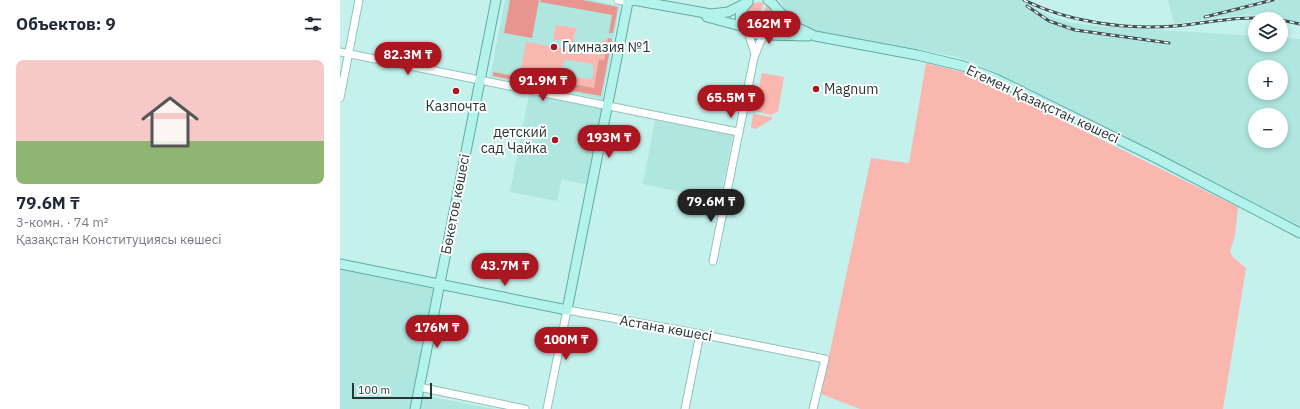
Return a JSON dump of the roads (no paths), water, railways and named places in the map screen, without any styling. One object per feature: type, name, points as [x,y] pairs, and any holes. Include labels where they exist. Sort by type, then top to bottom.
[{"type":"main road","name":"Бөкетов көшесі","points":[[415,409],[496,0]]},
{"type":"main road","points":[[629,1],[633,0],[713,14],[731,11],[750,1]]},
{"type":"main road","points":[[644,0],[660,5]]},
{"type":"main road","name":"Егемен Қазақстан көшесі","points":[[768,0],[776,6],[794,26],[815,36],[917,55],[974,70],[1156,158],[1300,233]]},
{"type":"main road","points":[[629,1],[716,19],[746,30],[755,35],[815,36]]},
{"type":"main road","points":[[567,310],[629,1]]},
{"type":"main road","points":[[746,30],[741,14],[750,1]]},
{"type":"main road","points":[[766,35],[773,31],[777,24],[778,15],[776,6]]},
{"type":"main road","name":"Астана көшесі","points":[[340,264],[567,310]]},
{"type":"street","points":[[340,98],[359,0]]},
{"type":"street","points":[[618,0],[629,1]]},
{"type":"street","points":[[746,30],[755,54]]},
{"type":"street","points":[[713,261],[755,54],[766,35]]},
{"type":"street","points":[[340,52],[738,132]]},
{"type":"street","points":[[547,409],[567,310]]},
{"type":"street","name":"Астана көшесі","points":[[567,310],[700,334],[825,359],[813,409]]},
{"type":"street","points":[[684,409],[700,334]]},
{"type":"street","points":[[419,387],[525,409]]},
{"type":"railway","points":[[1024,0],[1041,8],[1078,19],[1098,23],[1137,27],[1175,26],[1248,18]]},
{"type":"railway","points":[[1205,17],[1273,0]]},
{"type":"railway","points":[[1027,6],[1049,21],[1075,30],[1169,43]]},
{"type":"railway","points":[[1288,21],[1300,24]]},
{"type":"place","name":"Гимназия №1","points":[[554,47]]},
{"type":"place","name":"Magnum","points":[[816,89]]},
{"type":"place","name":"Казпочта","points":[[456,91]]},
{"type":"place","name":"детский сад Чайка","points":[[555,140]]}]
